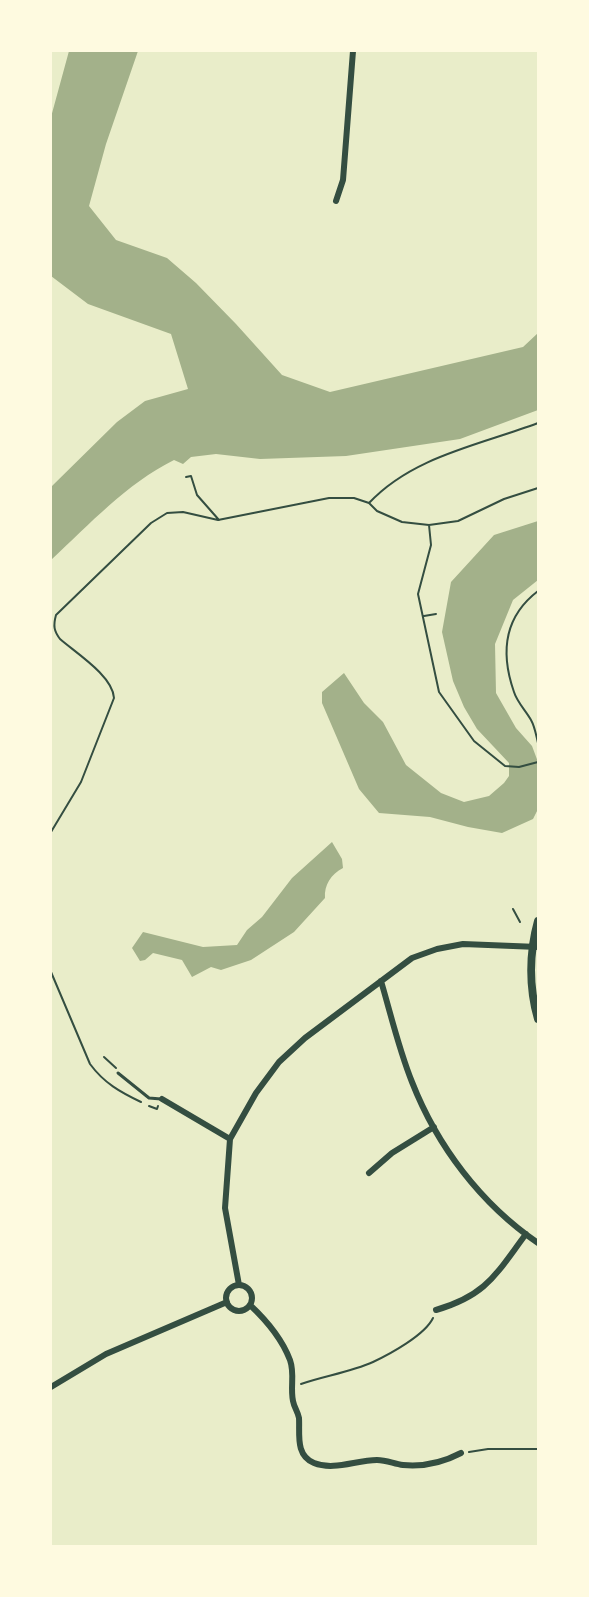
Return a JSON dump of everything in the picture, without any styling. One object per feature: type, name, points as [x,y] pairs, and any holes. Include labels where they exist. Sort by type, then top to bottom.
[{"type":"street","points":[[336,201],[343,180],[353,51]]},
{"type":"street","points":[[538,921],[532,994],[538,1020]]},
{"type":"street","points":[[239,1285],[225,1208],[230,1139],[256,1093],[279,1062],[305,1038],[412,958],[437,949],[463,944],[535,947]]},
{"type":"street","points":[[381,981],[412,1082],[434,1127],[459,1167],[489,1203],[538,1242]]},
{"type":"street","points":[[162,1099],[230,1139]]},
{"type":"street","points":[[369,1173],[392,1153],[434,1127]]},
{"type":"street","points":[[436,1310],[457,1304],[482,1289],[492,1280],[526,1234]]},
{"type":"street","points":[[239,1285],[249,1290],[252,1297],[250,1305],[240,1311],[232,1309],[227,1302],[229,1291],[239,1285]]},
{"type":"street","points":[[51,1387],[106,1354],[227,1302]]},
{"type":"street","points":[[250,1305],[266,1320],[290,1359],[293,1373],[293,1401],[299,1416],[301,1448],[305,1458],[324,1465],[349,1465],[362,1460],[389,1460],[401,1465],[427,1465],[445,1461],[460,1453]]},
{"type":"lane","points":[[118,1073],[149,1098],[162,1099]]},
{"type":"path","points":[[369,503],[383,489],[408,471],[449,453],[538,423]]},
{"type":"path","points":[[186,477],[191,476],[197,495],[219,520]]},
{"type":"path","points":[[51,832],[81,782],[114,698],[114,691],[106,679],[60,639],[53,623],[56,615],[151,523],[167,513],[183,512],[219,520],[329,498],[354,498],[369,503],[377,511],[402,522],[429,525],[458,521],[504,500],[538,488]]},
{"type":"path","points":[[429,525],[431,545],[418,594],[439,692],[474,741],[505,766],[519,767],[538,762]]},
{"type":"path","points":[[538,591],[518,608],[507,633],[507,664],[514,694],[533,723],[538,742]]},
{"type":"path","points":[[424,616],[436,614]]},
{"type":"path","points":[[513,909],[520,922]]},
{"type":"path","points":[[51,972],[83,1053],[98,1075],[115,1090],[157,1109],[158,1106]]},
{"type":"path","points":[[104,1057],[115,1066],[118,1073]]},
{"type":"path","points":[[293,1387],[373,1362],[420,1334],[429,1325],[436,1310]]},
{"type":"path","points":[[460,1453],[488,1449],[538,1449]]},
{"type":"shaded area","points":[[69,51],[138,51],[106,144],[89,206],[116,240],[167,258],[196,283],[282,375],[330,392],[523,347],[538,333],[538,410],[460,439],[346,456],[260,459],[216,454],[191,457],[183,464],[174,460],[124,493],[51,560],[51,487],[117,422],[145,401],[188,389],[171,334],[88,304],[51,276],[51,117]]},
{"type":"shaded area","points":[[538,521],[538,580],[513,600],[495,644],[496,693],[516,728],[532,746],[538,762],[538,809],[533,819],[502,833],[430,817],[379,813],[359,789],[322,703],[322,692],[344,673],[364,703],[383,722],[406,765],[441,793],[464,802],[489,796],[509,776],[509,763],[477,729],[464,707],[453,681],[442,632],[451,582],[494,535]]},
{"type":"shaded area","points":[[332,842],[342,859],[343,868],[329,880],[325,898],[294,932],[251,960],[221,970],[211,967],[192,977],[182,960],[153,953],[140,961],[132,948],[143,932],[203,947],[237,945],[292,878]]}]
